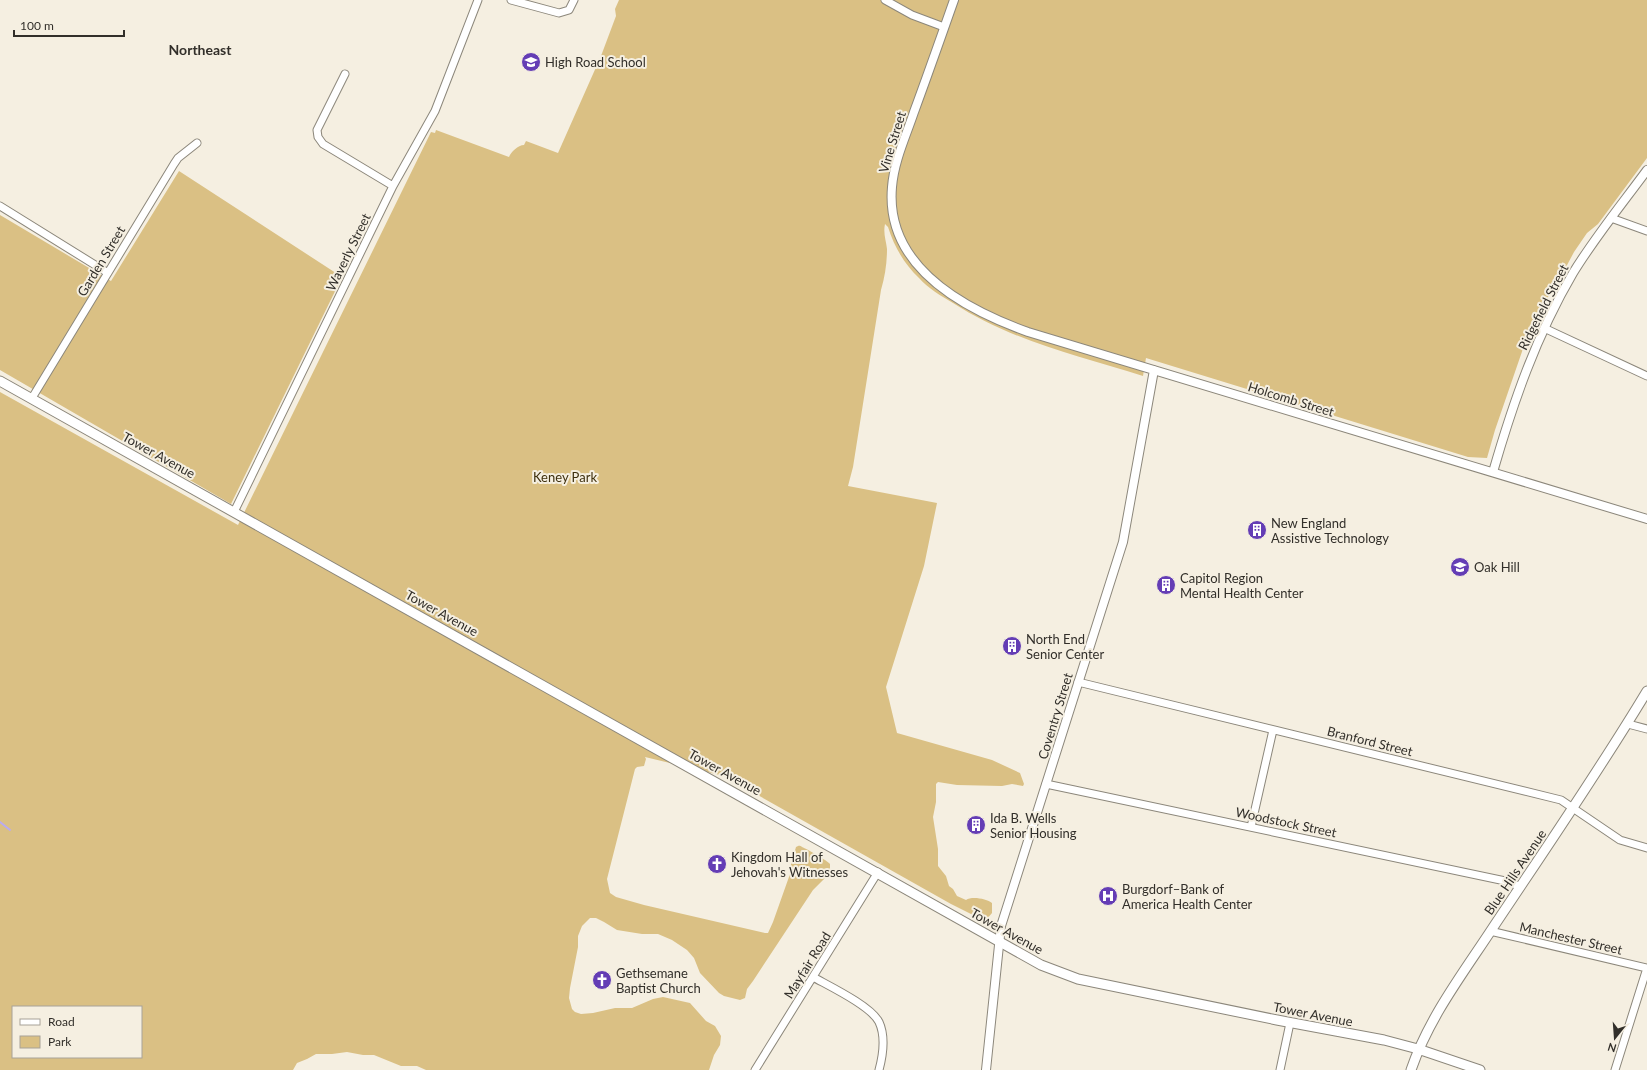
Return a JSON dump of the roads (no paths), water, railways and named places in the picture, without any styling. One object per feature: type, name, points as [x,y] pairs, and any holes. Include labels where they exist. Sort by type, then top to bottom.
[{"type":"main road","name":"Tower Avenue","points":[[0,381],[878,872],[1041,965],[1078,979],[1290,1023],[1384,1040],[1418,1049],[1480,1070]]},
{"type":"main road","name":"Blue Hills Avenue","points":[[1411,1070],[1418,1049],[1442,1005],[1628,724],[1647,691]]},
{"type":"street","name":"Waverly Street","points":[[234,512],[393,186],[435,111],[478,0]]},
{"type":"street","points":[[511,0],[559,13],[569,10],[574,0]]},
{"type":"street","points":[[885,0],[912,15],[944,27]]},
{"type":"street","name":"Vine Street","points":[[936,284],[913,260],[900,238],[894,222],[892,187],[895,169],[954,0]]},
{"type":"street","points":[[345,74],[317,130],[318,137],[323,144],[393,186]]},
{"type":"street","name":"Garden Street","points":[[32,398],[174,164],[178,158],[197,142]]},
{"type":"street","name":"Ridgefield Street","points":[[1493,472],[1516,397],[1544,328],[1573,273],[1611,218],[1647,170]]},
{"type":"street","points":[[0,206],[108,273]]},
{"type":"street","points":[[1611,218],[1647,231]]},
{"type":"street","name":"Holcomb Street","points":[[936,284],[966,303],[1005,323],[1028,332],[1647,518]]},
{"type":"street","points":[[1544,328],[1647,376]]},
{"type":"street","name":"Coventry Street","points":[[986,1070],[999,942],[1003,918],[1125,534],[1154,370]]},
{"type":"street","name":"Branford Street","points":[[1078,682],[1561,800],[1620,840],[1647,848]]},
{"type":"street","points":[[1628,724],[1647,729]]},
{"type":"street","points":[[1251,826],[1273,730]]},
{"type":"street","name":"Woodstock Street","points":[[1046,784],[1251,826],[1510,882],[1520,887]]},
{"type":"street","name":"Mayfair Road","points":[[755,1070],[878,872]]},
{"type":"street","name":"Manchester Street","points":[[1490,931],[1647,968]]},
{"type":"street","points":[[1615,1070],[1647,968]]},
{"type":"street","points":[[813,977],[866,1008],[874,1015],[880,1027],[883,1045],[879,1070]]},
{"type":"street","points":[[1280,1070],[1290,1023]]},
{"type":"waterway","points":[[0,822],[10,830]]},
{"type":"place","name":"High Road School","points":[[531,62]]},
{"type":"place","name":"New England Assistive Technology","points":[[1257,530]]},
{"type":"place","name":"Oak Hill","points":[[1460,567]]},
{"type":"place","name":"Capitol Region Mental Health Center","points":[[1166,585]]},
{"type":"place","name":"North End Senior Center","points":[[1012,646]]},
{"type":"place","name":"Ida B. Wells Senior Housing","points":[[976,825]]},
{"type":"place","name":"Kingdom Hall of Jehovah's Witnesses","points":[[717,864]]},
{"type":"place","name":"Burgdorf–Bank of America Health Center","points":[[1108,896]]},
{"type":"place","name":"Gethsemane Baptist Church","points":[[602,980]]},
{"type":"district","name":"Northeast","points":[[200,49]]},
{"type":"park label","name":"Keney Park","points":[[565,477]]}]
